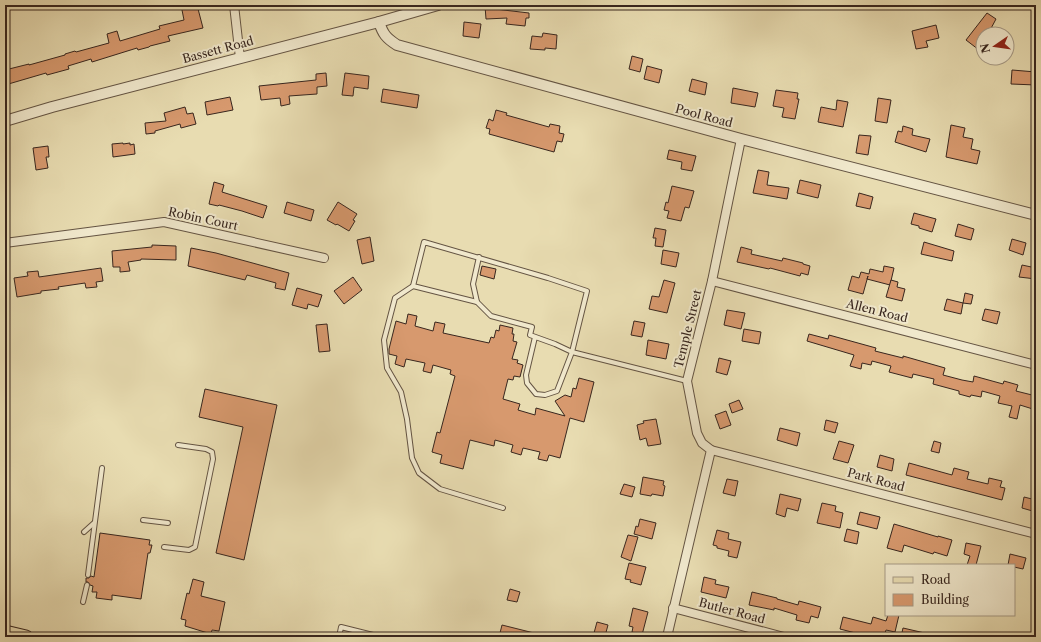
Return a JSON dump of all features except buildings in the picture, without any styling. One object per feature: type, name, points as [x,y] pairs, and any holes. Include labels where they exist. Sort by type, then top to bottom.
[{"type":"main road","points":[[5,632],[26,637]]},
{"type":"street","points":[[234,5],[240,58]]},
{"type":"street","name":"Bassett Road","points":[[5,121],[60,105],[379,22],[438,5]]},
{"type":"street","name":"Pool Road","points":[[379,22],[382,32],[388,40],[397,45],[741,139],[1036,215]]},
{"type":"street","name":"Temple Street","points":[[711,450],[702,442],[697,433],[688,381],[712,281],[741,139]]},
{"type":"street","name":"Robin Court","points":[[5,243],[164,222],[324,258]]},
{"type":"street","name":"Allen Road","points":[[712,281],[1036,365]]},
{"type":"street","points":[[667,637],[711,450]]},
{"type":"street","name":"Park Road","points":[[711,450],[1036,534]]},
{"type":"street","name":"Butler Road","points":[[673,608],[784,637]]},
{"type":"lane","points":[[503,508],[440,488],[419,473],[412,458],[407,419],[401,392],[387,368],[384,340],[395,298],[413,286],[424,242],[570,284],[587,291],[572,352],[557,391],[545,395],[536,394],[527,383],[526,375],[535,337]]},
{"type":"lane","points":[[477,302],[473,284],[479,257]]},
{"type":"lane","points":[[413,286],[477,302],[491,316],[532,327],[530,336],[555,344],[572,352],[688,381]]},
{"type":"lane","points":[[164,547],[189,550],[195,547],[213,459],[212,452],[206,449],[178,445]]},
{"type":"lane","points":[[88,575],[102,468]]},
{"type":"lane","points":[[143,520],[168,523]]},
{"type":"lane","points":[[84,532],[95,523]]},
{"type":"lane","points":[[83,602],[87,585]]},
{"type":"lane","points":[[339,637],[341,627],[381,637]]}]
